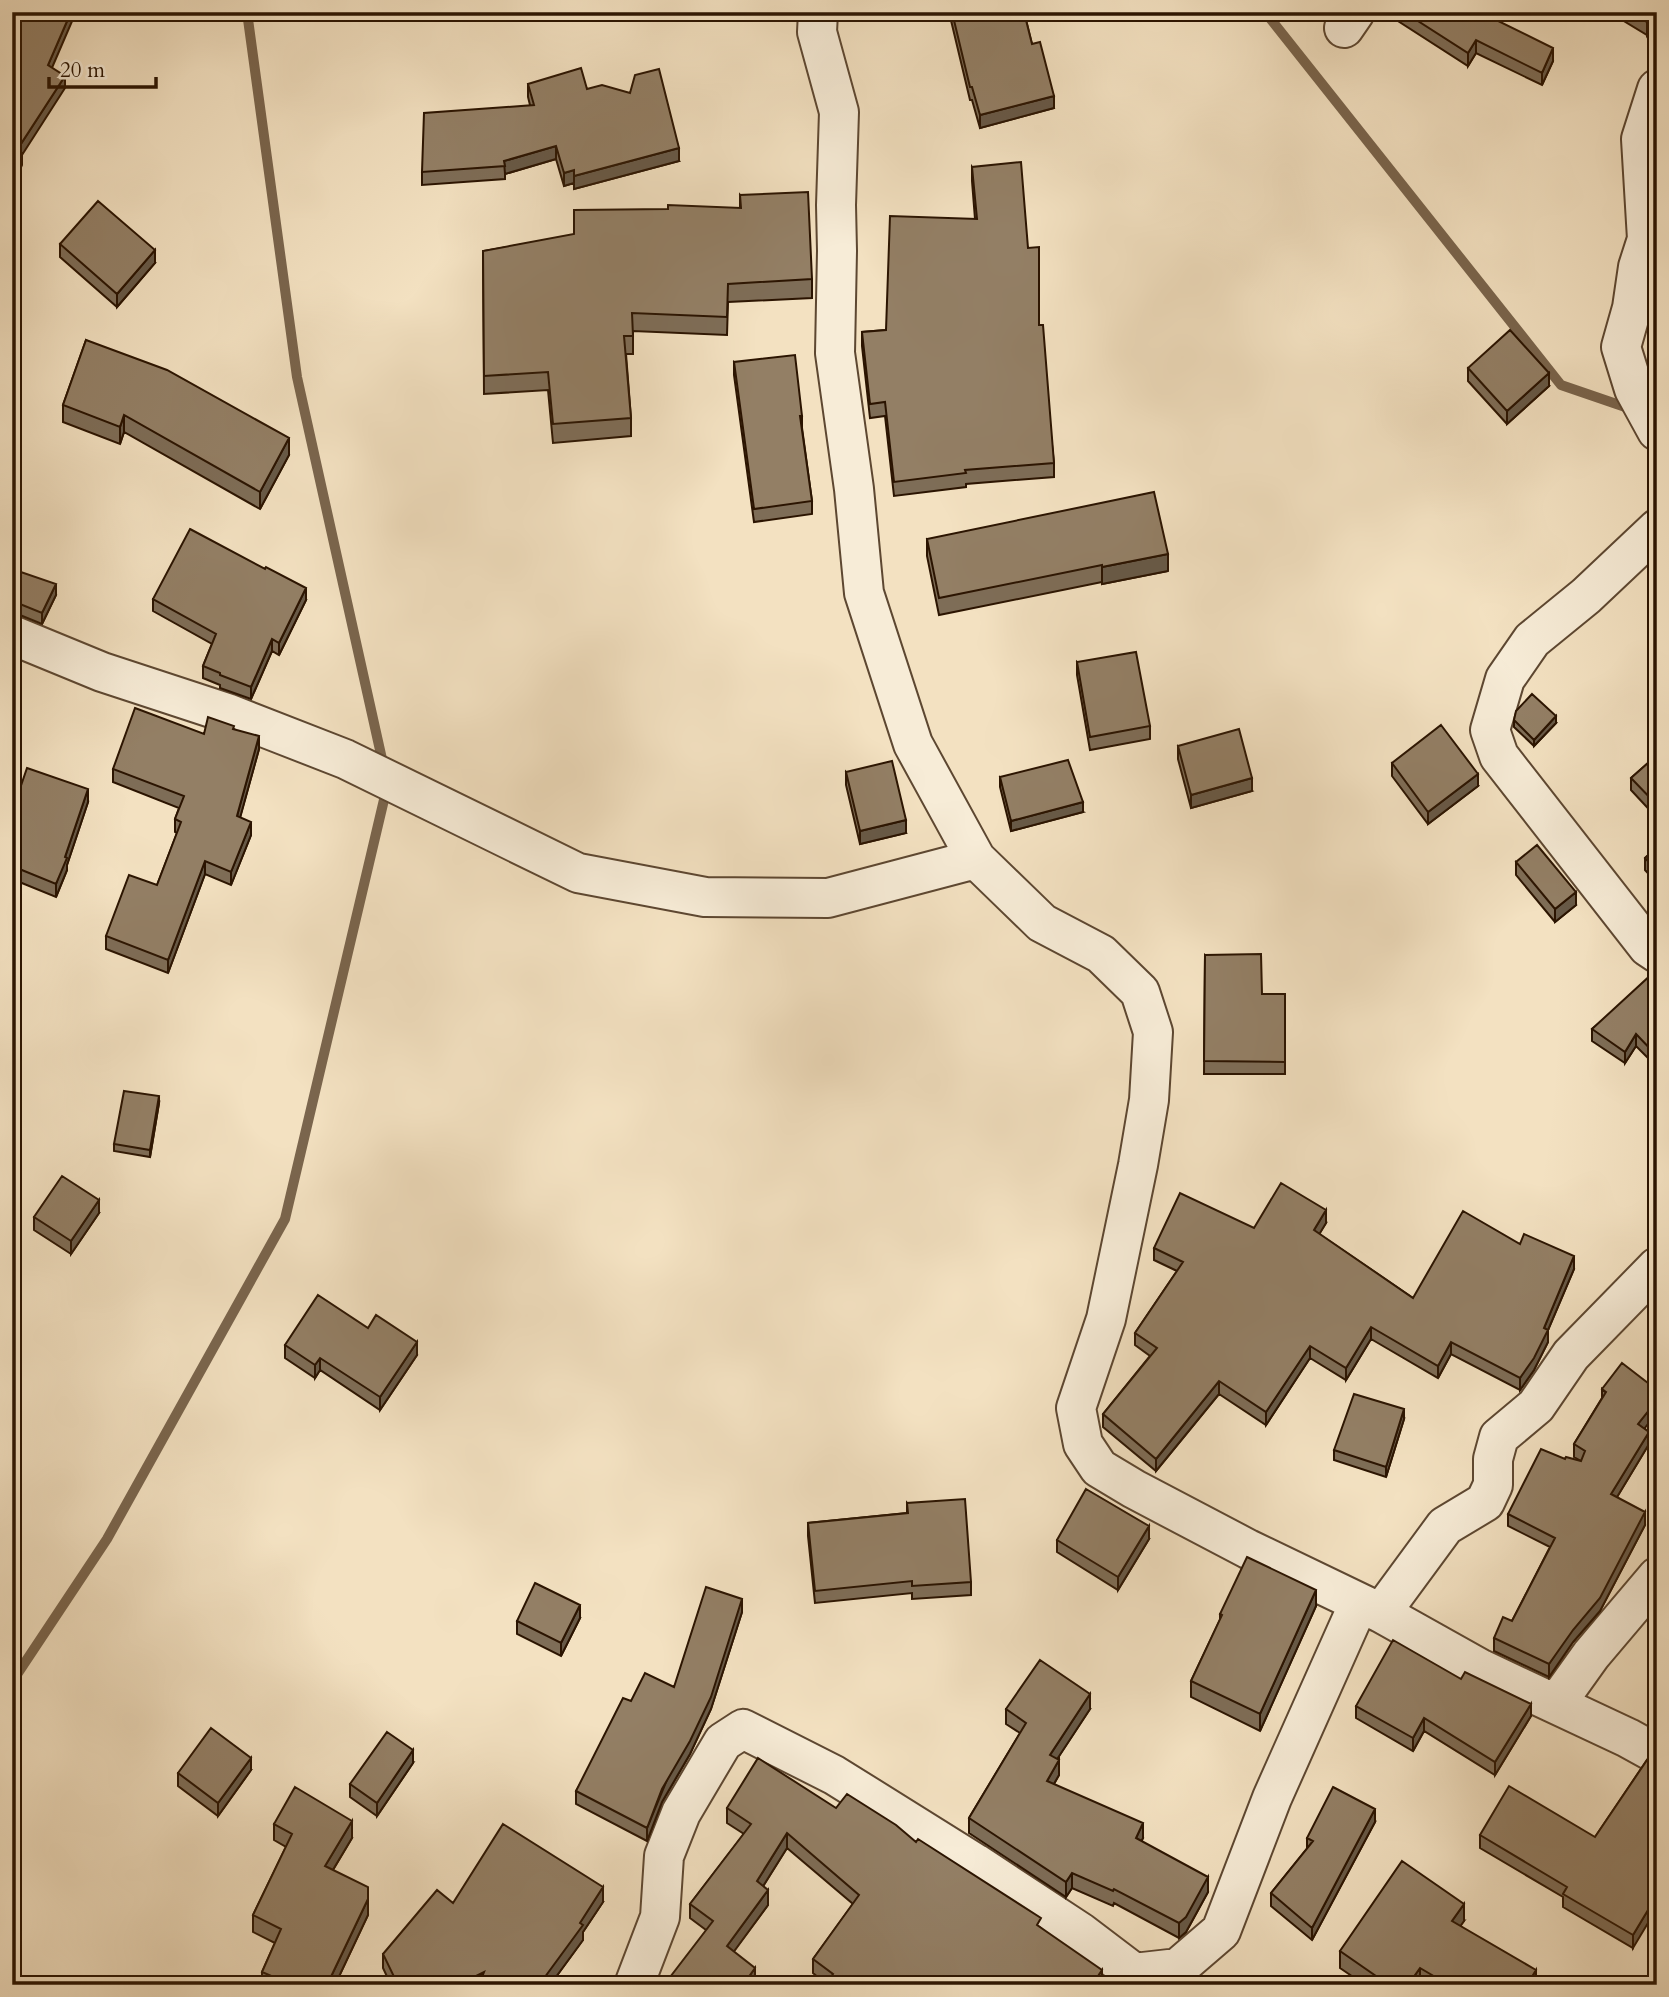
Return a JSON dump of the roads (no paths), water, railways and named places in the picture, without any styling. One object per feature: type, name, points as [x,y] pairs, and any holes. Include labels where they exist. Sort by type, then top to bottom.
[{"type":"street","points":[[818,12],[817,32],[839,112],[835,353],[854,489],[864,593],[913,744],[976,859],[1042,923],[1101,954],[1140,992],[1153,1032],[1149,1100],[1136,1178],[1106,1319],[1076,1408],[1083,1444],[1099,1468],[1134,1489],[1248,1549],[1370,1608],[1481,1669],[1657,1754]]},
{"type":"street","points":[[1657,89],[1641,139],[1647,239],[1638,267],[1632,308],[1621,346],[1634,389],[1657,431]]},
{"type":"street","points":[[1657,529],[1586,596],[1532,640],[1505,680],[1490,730],[1499,756],[1648,947],[1657,953]]},
{"type":"street","points":[[12,635],[102,672],[227,713],[345,759],[578,873],[705,897],[828,898],[976,859]]},
{"type":"street","points":[[634,1985],[660,1917],[664,1856],[681,1813],[723,1742],[743,1729],[834,1775],[975,1863],[1068,1925],[1133,1973],[1178,1968],[1221,1931],[1272,1798],[1370,1608],[1445,1526],[1485,1502],[1493,1485],[1493,1459],[1499,1437],[1536,1406],[1571,1355],[1657,1267]]},
{"type":"street","points":[[1556,1704],[1591,1655],[1657,1577]]},
{"type":"waterway","points":[[247,12],[297,377],[384,768]]},
{"type":"waterway","points":[[1265,12],[1561,385],[1634,410]]},
{"type":"waterway","points":[[12,1682],[107,1539],[285,1219],[387,787]]}]
